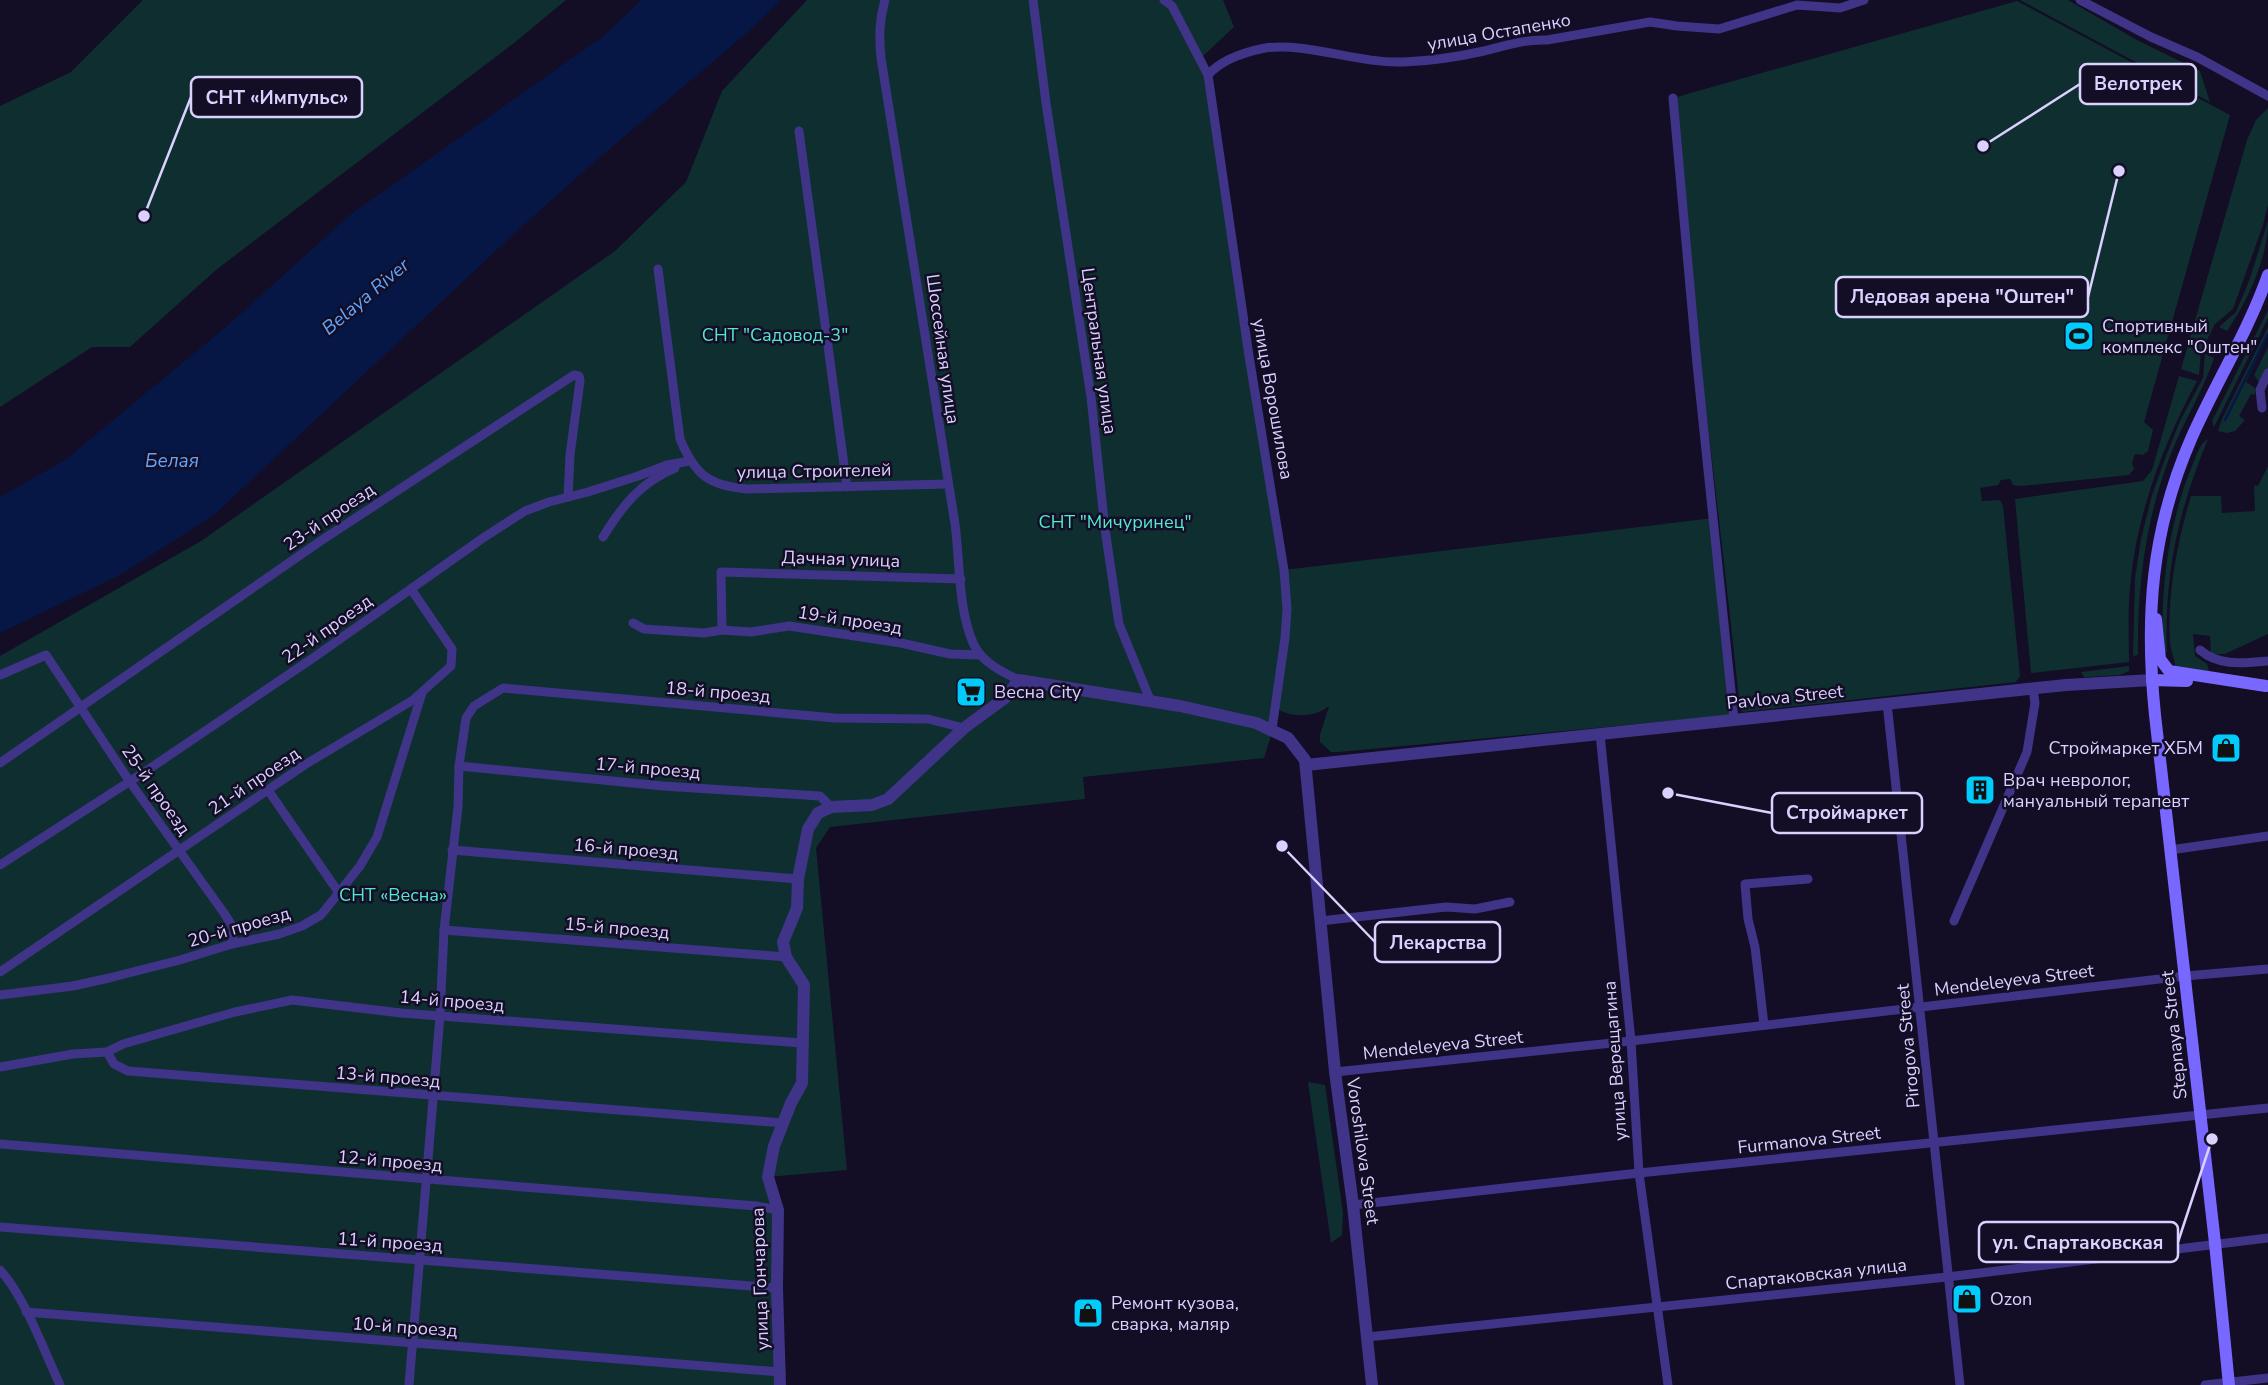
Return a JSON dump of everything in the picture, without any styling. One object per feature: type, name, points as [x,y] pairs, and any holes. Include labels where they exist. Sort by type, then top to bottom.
[{"type":"main road","points":[[2267,686],[2179,673],[2166,668],[2160,659],[2151,592],[2159,535],[2173,482],[2191,437],[2249,321],[2268,275]]},
{"type":"main road","name":"Stepnaya Street","points":[[2151,592],[2152,680],[2229,1384]]},
{"type":"main road","name":"Pavlova Street","points":[[2152,680],[2232,687],[2267,686]]},
{"type":"street","name":"Шоссейная улица","points":[[885,0],[879,19],[881,58],[911,233],[967,621],[973,643],[980,655]]},
{"type":"street","name":"Центральная улица","points":[[1033,0],[1091,397],[1105,529],[1119,624],[1151,702]]},
{"type":"street","name":"улица Ворошилова","points":[[1164,0],[1172,6],[1208,75],[1249,356],[1273,494],[1287,609],[1272,729]]},
{"type":"street","name":"улица Остапенко","points":[[1208,75],[1225,61],[1266,48],[1297,49],[1402,63],[1436,59],[1531,39],[1547,40],[1650,22],[1719,29],[1797,5],[1840,8],[1864,0]]},
{"type":"street","points":[[2080,0],[2268,96]]},
{"type":"street","points":[[1673,98],[1694,337],[1734,720]]},
{"type":"street","points":[[799,131],[847,487]]},
{"type":"street","points":[[603,537],[622,507],[634,494],[652,479],[690,461],[680,439],[675,411],[659,270]]},
{"type":"street","points":[[2262,408],[2260,390],[2268,373]]},
{"type":"street","name":"23-й проезд","points":[[0,763],[322,540],[574,375],[579,376],[580,381],[570,454],[568,497]]},
{"type":"street","name":"улица Строителей","points":[[690,461],[701,475],[726,487],[748,489],[947,484]]},
{"type":"street","name":"22-й проезд","points":[[0,865],[130,782],[525,511],[638,476],[667,464],[690,461]]},
{"type":"street","name":"Дачная улица","points":[[722,630],[721,572],[961,579]]},
{"type":"street","name":"21-й проезд","points":[[0,972],[306,764],[413,700],[451,666],[452,649],[411,589]]},
{"type":"street","name":"19-й проезд","points":[[633,623],[644,629],[704,634],[722,630],[751,632],[789,626],[901,643],[950,654],[980,655]]},
{"type":"street","points":[[2200,650],[2210,658],[2226,663],[2268,661]]},
{"type":"street","name":"25-й проезд","points":[[0,676],[46,655],[130,782],[234,929],[232,944]]},
{"type":"street","points":[[980,655],[1018,680],[1256,723],[1272,729],[1296,746],[1306,765]]},
{"type":"street","points":[[786,957],[783,942],[797,908],[798,879],[808,829],[818,813],[831,807],[872,805],[888,799],[964,728],[1005,698],[1018,680]]},
{"type":"street","name":"Pavlova Street","points":[[1306,765],[1887,703],[2099,682],[2152,680]]},
{"type":"street","name":"18-й проезд","points":[[459,766],[466,718],[474,706],[503,688],[835,718],[928,719],[964,728]]},
{"type":"street","points":[[1954,921],[2027,752],[2035,703],[2033,689]]},
{"type":"street","name":"20-й проезд","points":[[0,995],[73,986],[180,960],[232,944],[279,934],[302,926],[321,915],[360,866],[377,837],[423,691]]},
{"type":"street","name":"Pirogova Street","points":[[1887,703],[1960,1385]]},
{"type":"street","name":"улица Верещагина","points":[[1600,734],[1631,1041],[1639,1173],[1668,1385]]},
{"type":"street","name":"Voroshilova Street","points":[[1306,765],[1335,1072],[1353,1205],[1372,1385]]},
{"type":"street","points":[[409,1385],[440,1016],[444,930],[458,807],[459,766]]},
{"type":"street","name":"17-й проезд","points":[[459,766],[663,786],[820,796],[831,807]]},
{"type":"street","points":[[268,790],[339,893]]},
{"type":"street","points":[[2170,850],[2268,836]]},
{"type":"street","name":"16-й проезд","points":[[452,850],[798,879]]},
{"type":"street","points":[[1764,1025],[1745,884],[1808,879]]},
{"type":"street","points":[[1320,921],[1446,907],[1475,909],[1510,902]]},
{"type":"street","name":"15-й проезд","points":[[444,930],[786,957]]},
{"type":"street","name":"улица Гончарова","points":[[780,1379],[778,1210],[768,1177],[769,1161],[802,1083],[804,985],[786,957]]},
{"type":"street","name":"Mendeleyeva Street","points":[[1335,1072],[1631,1041],[2185,976],[2268,969]]},
{"type":"street","name":"14-й проезд","points":[[107,1052],[123,1044],[235,1012],[292,1000],[440,1016],[802,1043]]},
{"type":"street","points":[[0,1067],[73,1054],[107,1052]]},
{"type":"street","name":"13-й проезд","points":[[107,1052],[114,1065],[128,1071],[783,1123]]},
{"type":"street","name":"Furmanova Street","points":[[1353,1205],[2268,1108]]},
{"type":"street","name":"12-й проезд","points":[[0,1144],[756,1206],[778,1210]]},
{"type":"street","name":"11-й проезд","points":[[0,1227],[777,1287]]},
{"type":"street","name":"Спартаковская улица","points":[[1367,1336],[1947,1277],[2268,1238]]},
{"type":"street","points":[[0,1270],[7,1277],[26,1312],[60,1385]]},
{"type":"street","name":"10-й проезд","points":[[26,1312],[413,1344],[780,1379]]},
{"type":"street","points":[[2205,1385],[2268,1378]]},
{"type":"green space","points":[[143,0],[566,0],[514,43],[216,270],[130,347],[92,347],[0,407],[0,106],[71,72]]},
{"type":"green space","name":"СНТ «Весна»","points":[[807,0],[1223,0],[1234,27],[1203,56],[1284,570],[1713,518],[1733,715],[1331,752],[1320,742],[1329,706],[1305,715],[1279,710],[1264,758],[1083,777],[1085,799],[830,827],[816,848],[847,1170],[768,1177],[778,1210],[780,1385],[0,1385],[0,656],[201,541],[615,251],[686,182],[722,91]]},
{"type":"green space","points":[[2020,0],[2068,0],[2135,39],[2200,71],[2210,102]]},
{"type":"green space","points":[[2017,1],[2230,115],[2144,422],[2153,430],[2148,451],[2143,455],[2135,454],[2132,463],[2134,469],[2129,475],[2021,486],[2013,485],[2010,479],[2001,480],[1998,485],[1980,488],[1982,501],[2000,500],[2003,506],[2020,676],[2016,682],[1742,712],[1673,98]]},
{"type":"green space","points":[[2268,108],[2268,205],[2263,225],[2233,309],[2215,324],[2201,352],[2199,375],[2181,369],[2247,140],[2256,120]]},
{"type":"green space","points":[[2268,221],[2261,264],[2227,331],[2219,327],[2236,312]]},
{"type":"green space","points":[[2268,310],[2268,318],[2214,427],[2212,421]]},
{"type":"green space","points":[[2268,327],[2268,336],[2246,382],[2255,388],[2255,395],[2251,394],[2239,416],[2245,420],[2235,431],[2218,431],[2222,419]]},
{"type":"green space","points":[[2268,347],[2268,368],[2260,384],[2254,375]]},
{"type":"green space","points":[[2205,354],[2214,358],[2172,451],[2156,500],[2141,577],[2138,655],[2133,656],[2135,578],[2141,539],[2152,495],[2166,456],[2180,421],[2203,378]]},
{"type":"green space","points":[[2179,376],[2197,381],[2160,461],[2136,544],[2129,610],[2129,662],[2031,673],[2015,499],[2143,481],[2152,470]]},
{"type":"green space","points":[[2208,439],[2189,492],[2175,544],[2168,596],[2167,652],[2163,653],[2163,606],[2171,534],[2192,466],[2200,447]]},
{"type":"green space","points":[[2268,466],[2268,634],[2225,654],[2211,654],[2210,636],[2193,634],[2195,656],[2207,664],[2209,671],[2176,670],[2169,625],[2172,587],[2177,550],[2191,496],[2221,496],[2222,513],[2255,511],[2254,487],[2258,486]]},
{"type":"green space","points":[[2129,666],[2129,671],[2120,675],[2084,677],[2081,672]]},
{"type":"green space","points":[[1308,1082],[1325,1085],[1343,1213],[1342,1235],[1331,1243]]},
{"type":"water","name":"Белая","points":[[641,0],[781,0],[748,32],[517,231],[214,515],[120,575],[0,633],[0,497],[65,460],[227,326],[351,214],[605,35]]},
{"type":"waterway","points":[[2225,420],[2268,334]]},
{"type":"place","name":"Велотрек","points":[[1983,146]]},
{"type":"place","name":"Ледовая арена \"Оштен\"","points":[[2119,171]]},
{"type":"place","name":"СНТ «Импульс»","points":[[144,216]]},
{"type":"place","name":"Спортивный комплекс \"Оштен\"","points":[[2079,336]]},
{"type":"place","name":"Весна City","points":[[971,692]]},
{"type":"place","name":"Строймаркет ХБМ","points":[[2226,748]]},
{"type":"place","name":"Врач невролог, мануальный терапевт","points":[[1980,790]]},
{"type":"place","name":"Строймаркет","points":[[1668,793]]},
{"type":"place","name":"Лекарства","points":[[1282,846]]},
{"type":"place","name":"ул. Спартаковская","points":[[2212,1139]]},
{"type":"place","name":"Ozon","points":[[1967,1299]]},
{"type":"place","name":"Ремонт кузова, сварка, маляр","points":[[1088,1313]]},
{"type":"water label","name":"Belaya River","points":[[365,296]]},
{"type":"park label","name":"СНТ \"Садовод-3\"","points":[[775,335]]},
{"type":"park label","name":"СНТ \"Мичуринец\"","points":[[1115,522]]}]
